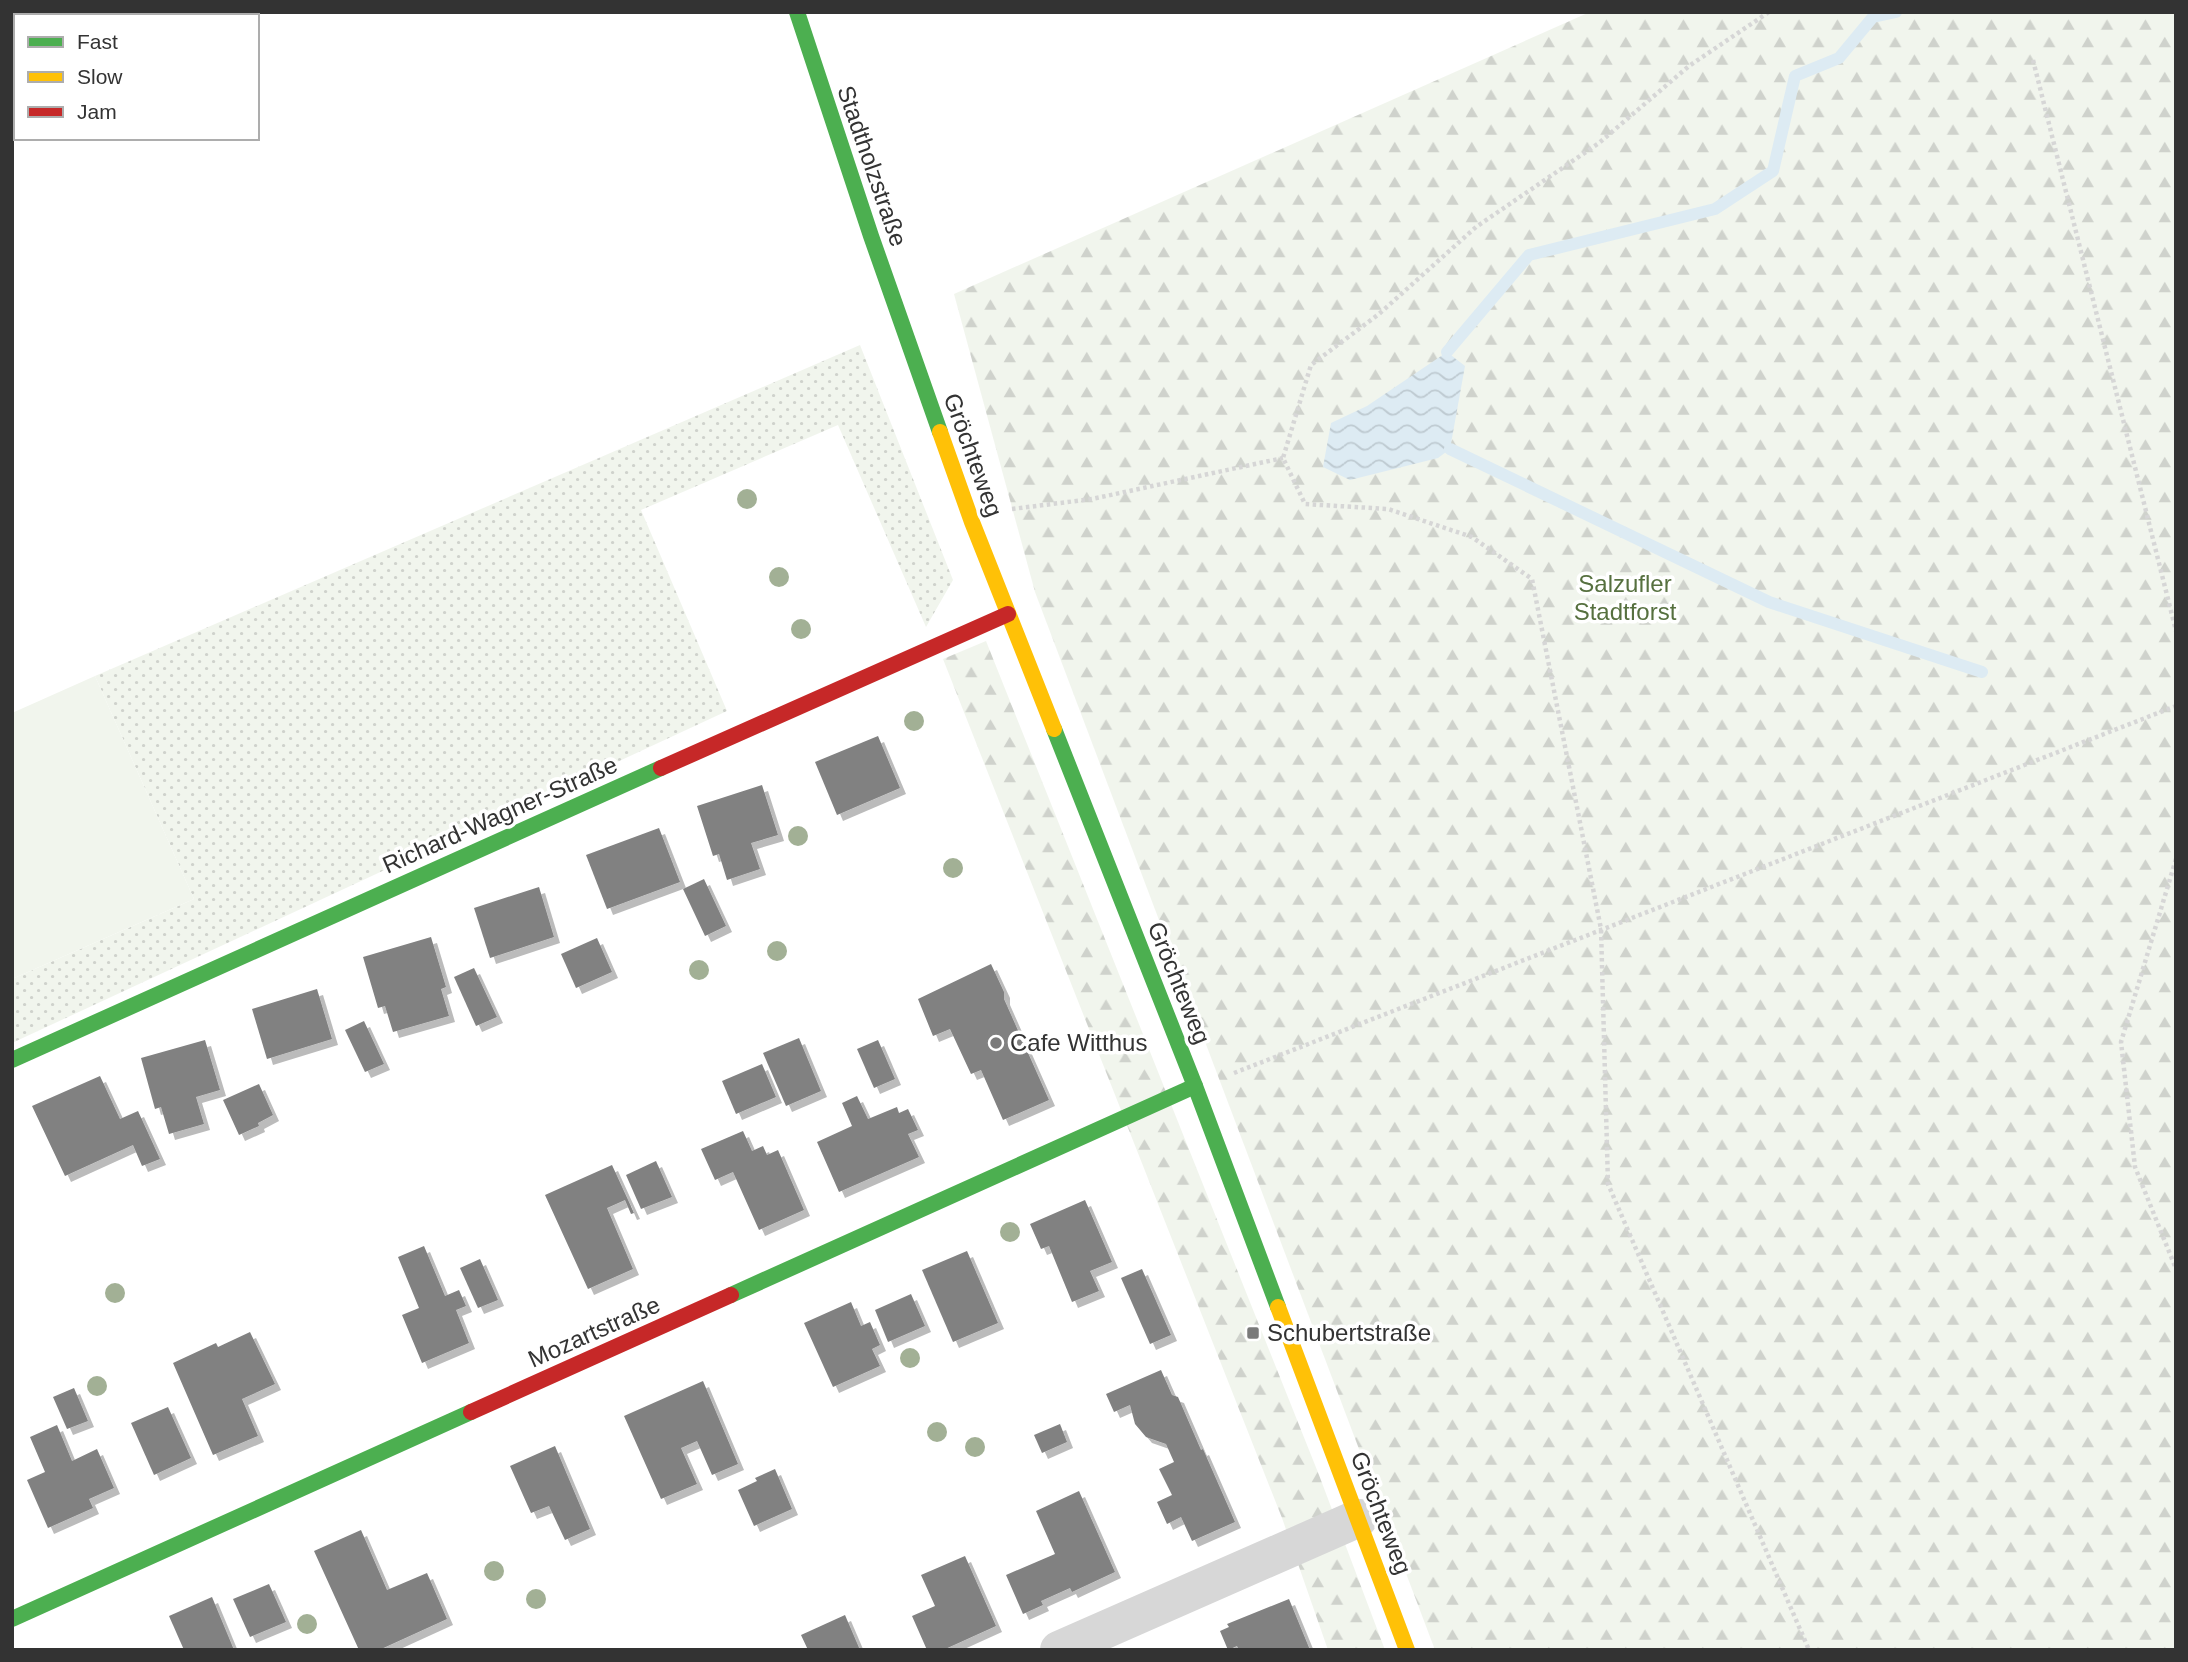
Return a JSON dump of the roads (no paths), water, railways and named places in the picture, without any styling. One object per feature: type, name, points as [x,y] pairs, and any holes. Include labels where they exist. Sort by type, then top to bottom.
[{"type":"street","name":"Stadtholzstraße","points":[[797,12],[906,333]]},
{"type":"street","name":"Gröchteweg","points":[[906,333],[972,522],[1195,1086],[1408,1650]]},
{"type":"street","name":"Richard-Wagner-Straße","points":[[12,1060],[1008,614]]},
{"type":"street","name":"Mozartstraße","points":[[12,1619],[1195,1086]]},
{"type":"street","points":[[1059,1650],[1359,1518]]},
{"type":"water","points":[[1447,352],[1465,366],[1450,449],[1438,458],[1350,480],[1323,467],[1331,423],[1367,406]]},
{"type":"waterway","points":[[1447,352],[1529,255],[1715,209],[1773,171],[1795,76],[1839,58],[1873,17],[1896,12]]},
{"type":"waterway","points":[[1450,449],[1769,602],[1982,672]]},
{"type":"place","name":"Cafe Witthus","points":[[996,1043]]},
{"type":"place","name":"Schubertstraße","points":[[1253,1333]]},
{"type":"park label","name":"Salzufler Stadtforst","points":[[1625,598]]}]
